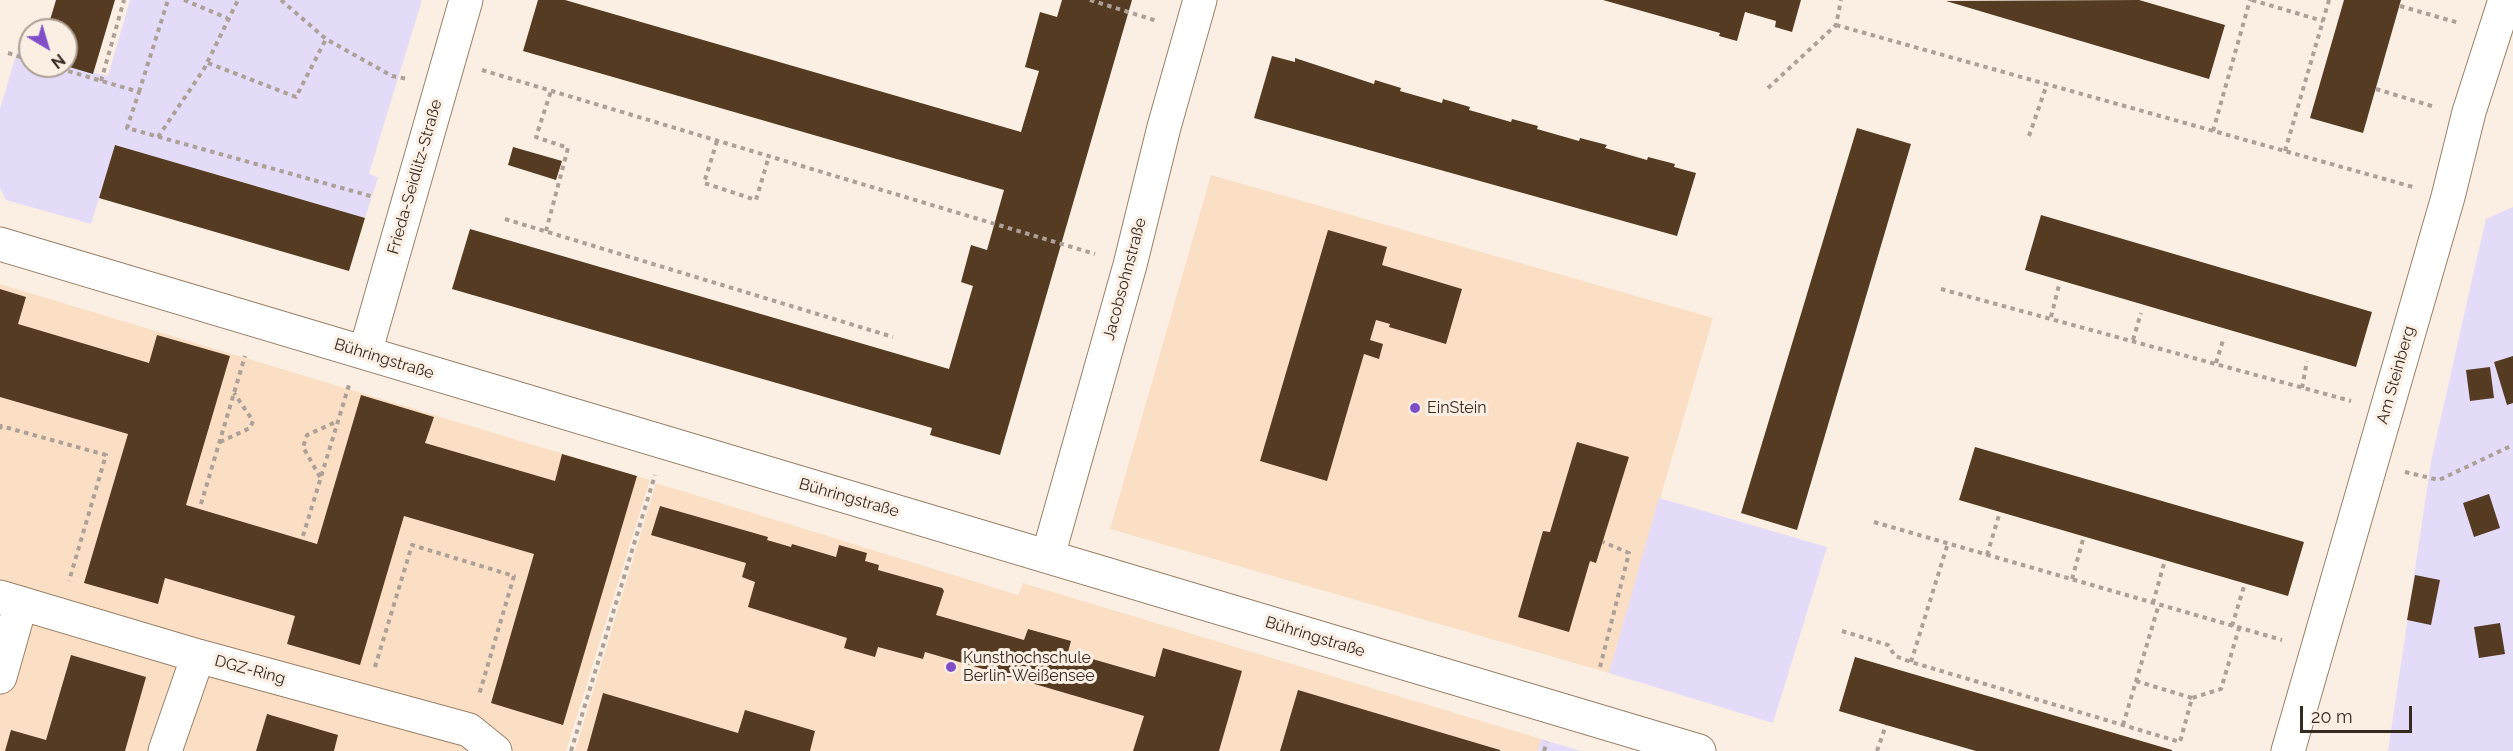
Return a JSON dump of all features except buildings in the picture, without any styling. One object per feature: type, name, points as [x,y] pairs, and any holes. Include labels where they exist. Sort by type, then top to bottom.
[{"type":"street","name":"Frieda-Seidlitz-Straße","points":[[358,367],[466,0]]},
{"type":"street","name":"Jacobsohnstraße","points":[[1048,556],[1130,265],[1164,127],[1200,0]]},
{"type":"street","name":"Am Steinberg","points":[[2288,751],[2448,197],[2469,112],[2500,14]]},
{"type":"street","name":"Bühringstraße","points":[[0,244],[358,367],[665,443],[1699,751]]},
{"type":"street","name":"DGZ-Ring","points":[[10,600],[198,656],[469,730],[495,751]]},
{"type":"street","points":[[0,677],[10,600]]},
{"type":"street","points":[[165,751],[198,656]]},
{"type":"path","points":[[101,81],[124,0]]},
{"type":"path","points":[[168,0],[127,128],[407,206]]},
{"type":"path","points":[[184,0],[227,18]]},
{"type":"path","points":[[158,137],[208,63],[227,18],[238,0]]},
{"type":"path","points":[[281,0],[326,39],[392,76],[445,73],[551,91],[1130,265]]},
{"type":"path","points":[[1090,0],[1192,32]]},
{"type":"path","points":[[1768,88],[1836,25],[1841,0]]},
{"type":"path","points":[[2213,131],[2251,0],[2323,21]]},
{"type":"path","points":[[2285,151],[2329,0]]},
{"type":"path","points":[[2400,6],[2447,21],[2500,14]]},
{"type":"path","points":[[1836,25],[2448,197]]},
{"type":"path","points":[[208,63],[296,97],[326,39]]},
{"type":"path","points":[[8,53],[18,56]]},
{"type":"path","points":[[78,74],[139,92]]},
{"type":"path","points":[[2030,135],[2047,84]]},
{"type":"path","points":[[2376,89],[2424,105],[2469,112]]},
{"type":"path","points":[[546,231],[568,148],[536,137],[551,91]]},
{"type":"path","points":[[717,141],[704,183],[756,200],[769,156]]},
{"type":"path","points":[[505,219],[893,337]]},
{"type":"path","points":[[2051,317],[2059,285]]},
{"type":"path","points":[[1941,289],[2051,317],[2386,411]]},
{"type":"path","points":[[2133,340],[2141,313]]},
{"type":"path","points":[[2216,363],[2224,337]]},
{"type":"path","points":[[201,504],[247,350]]},
{"type":"path","points":[[2302,387],[2307,361]]},
{"type":"path","points":[[303,536],[338,421],[358,367]]},
{"type":"path","points":[[219,443],[250,429],[253,420],[234,393]]},
{"type":"path","points":[[321,478],[303,447],[307,435],[338,421]]},
{"type":"path","points":[[0,429],[1,426],[106,456],[59,615]]},
{"type":"path","points":[[571,751],[665,443]]},
{"type":"path","points":[[2371,463],[2439,480],[2513,446]]},
{"type":"path","points":[[1987,555],[2000,512]]},
{"type":"path","points":[[1874,522],[2318,650]]},
{"type":"path","points":[[2072,579],[2084,537]]},
{"type":"path","points":[[1600,667],[1629,553],[1603,542]]},
{"type":"path","points":[[1911,662],[1948,543]]},
{"type":"path","points":[[364,702],[412,545],[514,576],[469,730]]},
{"type":"path","points":[[2153,603],[2165,560]]},
{"type":"path","points":[[2232,626],[2245,583]]},
{"type":"path","points":[[2123,725],[2159,604]]},
{"type":"path","points":[[2136,681],[2192,698],[2221,689],[2239,628]]},
{"type":"path","points":[[1842,631],[1888,645],[1895,656],[1911,662],[2180,742],[2192,698]]},
{"type":"path","points":[[1877,751],[1886,725]]},
{"type":"shaded area","points":[[130,0],[422,0],[369,173],[378,178],[365,218],[115,145],[91,224],[6,200],[0,188],[0,109],[17,52],[18,78],[78,78],[78,69],[108,76]]},
{"type":"shaded area","name":"EinStein","points":[[1211,175],[1713,318],[1609,673],[1110,529]]},
{"type":"shaded area","points":[[2513,207],[2513,751],[2388,751],[2431,462],[2473,275],[2486,219]]},
{"type":"shaded area","points":[[0,284],[650,480],[566,751],[0,751]]},
{"type":"shaded area","name":"Kunsthochschule Berlin-Weißensee","points":[[656,483],[1018,595],[1023,583],[1541,739],[1538,751],[575,751]]},
{"type":"shaded area","points":[[1659,498],[1827,547],[1773,723],[1609,673]]},
{"type":"shaded area","points":[[1541,739],[1581,751],[1538,751]]},
{"type":"place","name":"EinStein","points":[[1415,408]]},
{"type":"place","name":"Kunsthochschule Berlin-Weißensee","points":[[951,667]]}]
